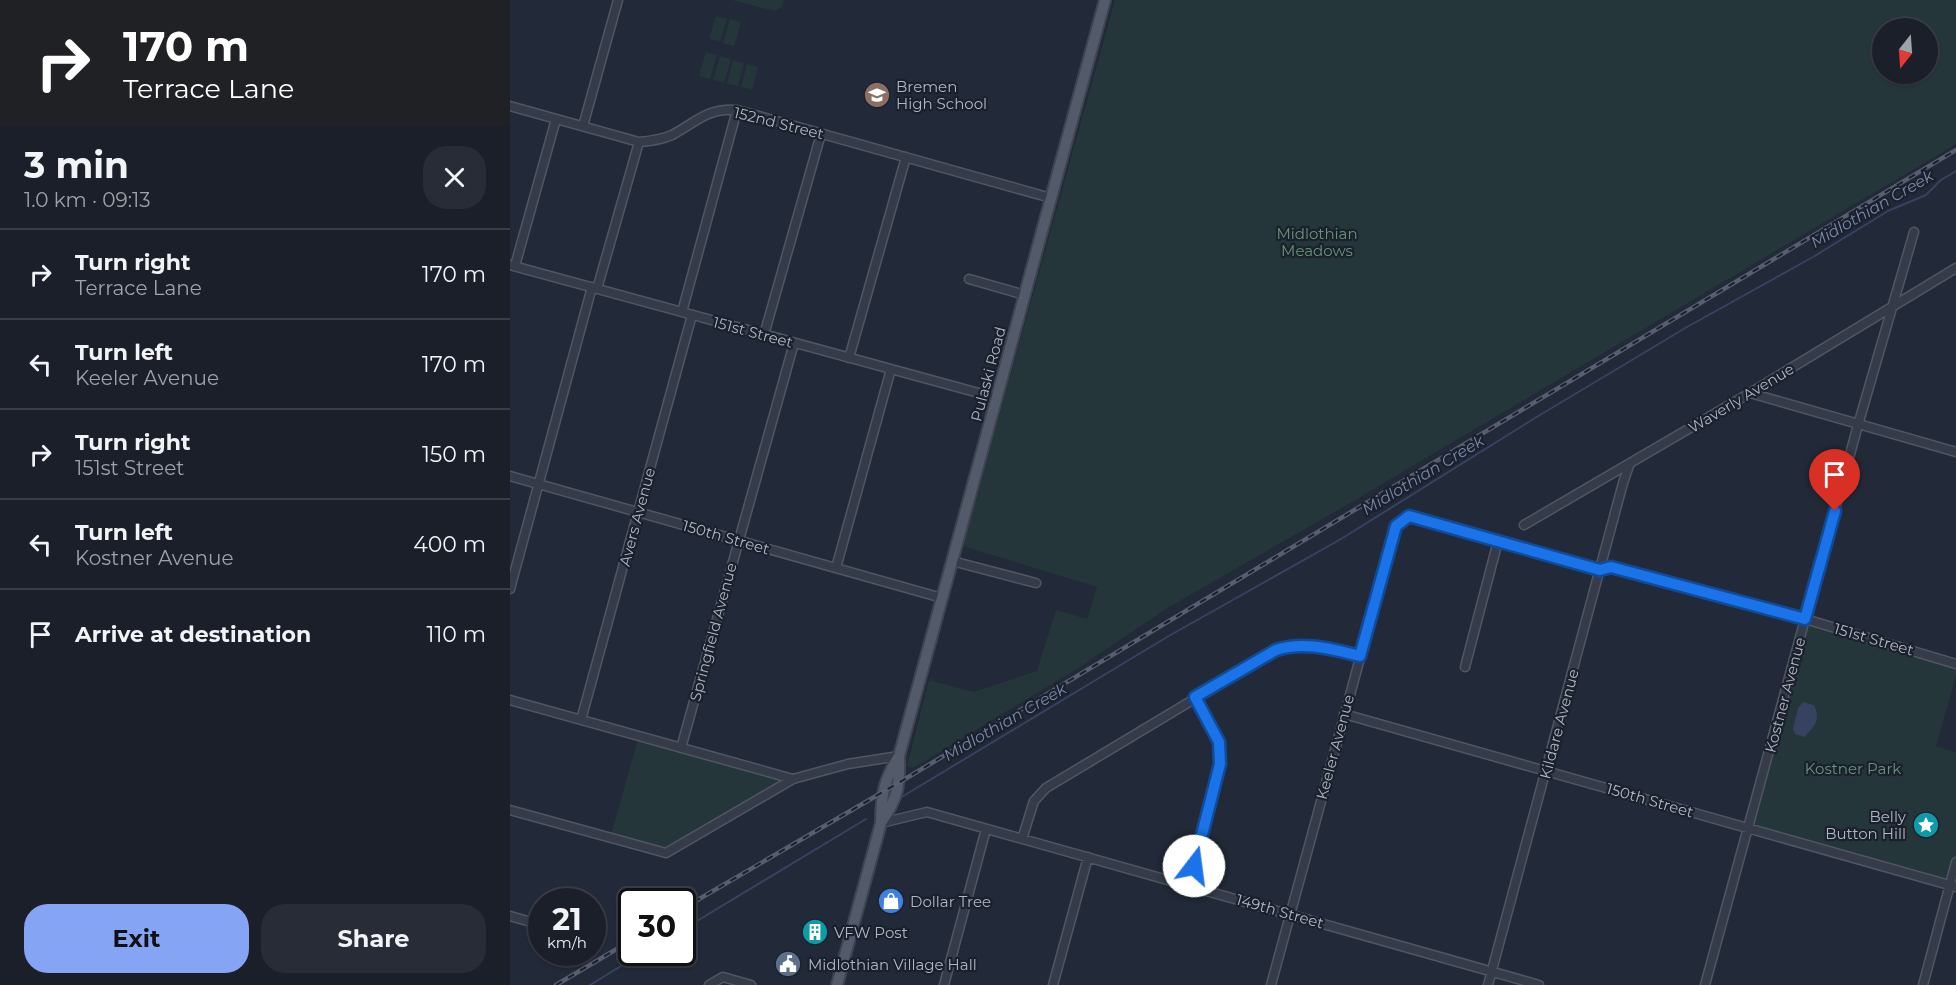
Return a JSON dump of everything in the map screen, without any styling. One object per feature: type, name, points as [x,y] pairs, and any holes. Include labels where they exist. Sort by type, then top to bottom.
[{"type":"main road","name":"Pulaski Road","points":[[837,985],[881,823],[881,799],[887,776],[899,756],[1105,0]]},
{"type":"street","points":[[583,126],[618,0]]},
{"type":"street","name":"152nd Street","points":[[510,106],[639,142],[656,141],[706,114],[723,109],[737,110],[1051,198]]},
{"type":"street","points":[[682,312],[737,110]]},
{"type":"street","points":[[513,266],[556,119]]},
{"type":"street","points":[[764,335],[821,134]]},
{"type":"street","points":[[510,589],[639,142]]},
{"type":"street","points":[[849,358],[906,157]]},
{"type":"street","name":"Kostner Avenue","points":[[1705,985],[1858,424],[1914,232]]},
{"type":"street","name":"151st Street","points":[[513,266],[997,398]]},
{"type":"street","name":"Waverly Avenue","points":[[1524,525],[1750,393],[1956,268]]},
{"type":"street","points":[[969,279],[1025,295]]},
{"type":"street","name":"Avers Avenue","points":[[581,720],[692,315]]},
{"type":"street","name":"Springfield Avenue","points":[[681,748],[795,343]]},
{"type":"street","points":[[836,568],[891,369]]},
{"type":"street","points":[[1750,393],[1956,452]]},
{"type":"street","name":"Kildare Avenue","points":[[1488,985],[1630,463]]},
{"type":"street","name":"150th Street","points":[[510,476],[942,598]]},
{"type":"street","name":"151st Street","points":[[1409,516],[1600,570],[1611,567],[1805,619],[1956,663]]},
{"type":"street","name":"Keeler Avenue","points":[[1271,985],[1396,526],[1409,516]]},
{"type":"street","points":[[1464,667],[1498,541]]},
{"type":"street","points":[[952,561],[1036,583]]},
{"type":"street","points":[[1022,839],[1034,801],[1046,788],[1276,650],[1290,646],[1321,646],[1360,656]]},
{"type":"street","points":[[1188,886],[1220,764],[1219,742],[1195,697]]},
{"type":"street","points":[[510,700],[793,779]]},
{"type":"street","name":"150th Street","points":[[1344,714],[1953,886]]},
{"type":"street","points":[[510,810],[666,853],[793,779],[848,764],[899,756]]},
{"type":"street","name":"149th Street","points":[[881,823],[927,812],[1539,985]]},
{"type":"street","points":[[944,985],[986,829]]},
{"type":"street","points":[[1053,985],[1088,857]]},
{"type":"street","points":[[1923,985],[1953,886],[1956,862]]},
{"type":"street","points":[[510,916],[528,921]]},
{"type":"street","points":[[709,985],[723,977],[751,985]]},
{"type":"green space","points":[[732,0],[784,0],[782,7],[775,11]]},
{"type":"green space","name":"Midlothian Meadows","points":[[1115,0],[1956,0],[1956,144],[1352,502],[1169,607],[1072,672],[913,768],[907,766],[929,680],[974,692],[1037,671],[1056,610],[1087,619],[1097,587],[963,546]]},
{"type":"green space","points":[[716,16],[727,19],[720,42],[709,39]]},
{"type":"green space","points":[[730,19],[741,22],[734,46],[723,43]]},
{"type":"green space","points":[[706,52],[717,55],[710,79],[699,76]]},
{"type":"green space","points":[[720,56],[731,59],[724,83],[713,80]]},
{"type":"green space","points":[[733,60],[744,63],[738,86],[727,84]]},
{"type":"green space","points":[[747,64],[758,67],[752,90],[741,87]]},
{"type":"green space","name":"Kostner Park","points":[[1805,619],[1956,664],[1956,676],[1936,746],[1956,753],[1956,862],[1950,885],[1749,827]]},
{"type":"green space","points":[[639,736],[793,779],[666,853],[610,838]]},
{"type":"water","points":[[1803,702],[1814,705],[1817,715],[1814,726],[1804,737],[1795,734],[1793,729],[1798,708]]},
{"type":"waterway","name":"Midlothian Creek","points":[[900,798],[1167,637],[1341,539],[1535,418],[1687,327],[1813,257],[1888,211],[1926,195],[1941,180],[1956,171]]},
{"type":"waterway","name":"Midlothian Creek","points":[[696,922],[866,819]]},
{"type":"waterway","name":"Midlothian Creek","points":[[590,985],[621,966]]},
{"type":"railway","points":[[696,901],[900,782],[1956,150]]},
{"type":"railway","points":[[556,985],[618,948]]},
{"type":"place","name":"Bremen High School","points":[[877,95]]},
{"type":"place","name":"Belly Button Hill","points":[[1926,825]]},
{"type":"place","name":"Dollar Tree","points":[[891,901]]},
{"type":"place","name":"VFW Post","points":[[815,932]]},
{"type":"place","name":"Midlothian Village Hall","points":[[788,964]]},
{"type":"route","points":[[1194,866],[1220,764],[1219,742],[1195,697],[1276,650],[1290,646],[1321,646],[1360,656],[1396,526],[1409,516],[1600,570],[1611,567],[1805,619],[1835,511]]}]
